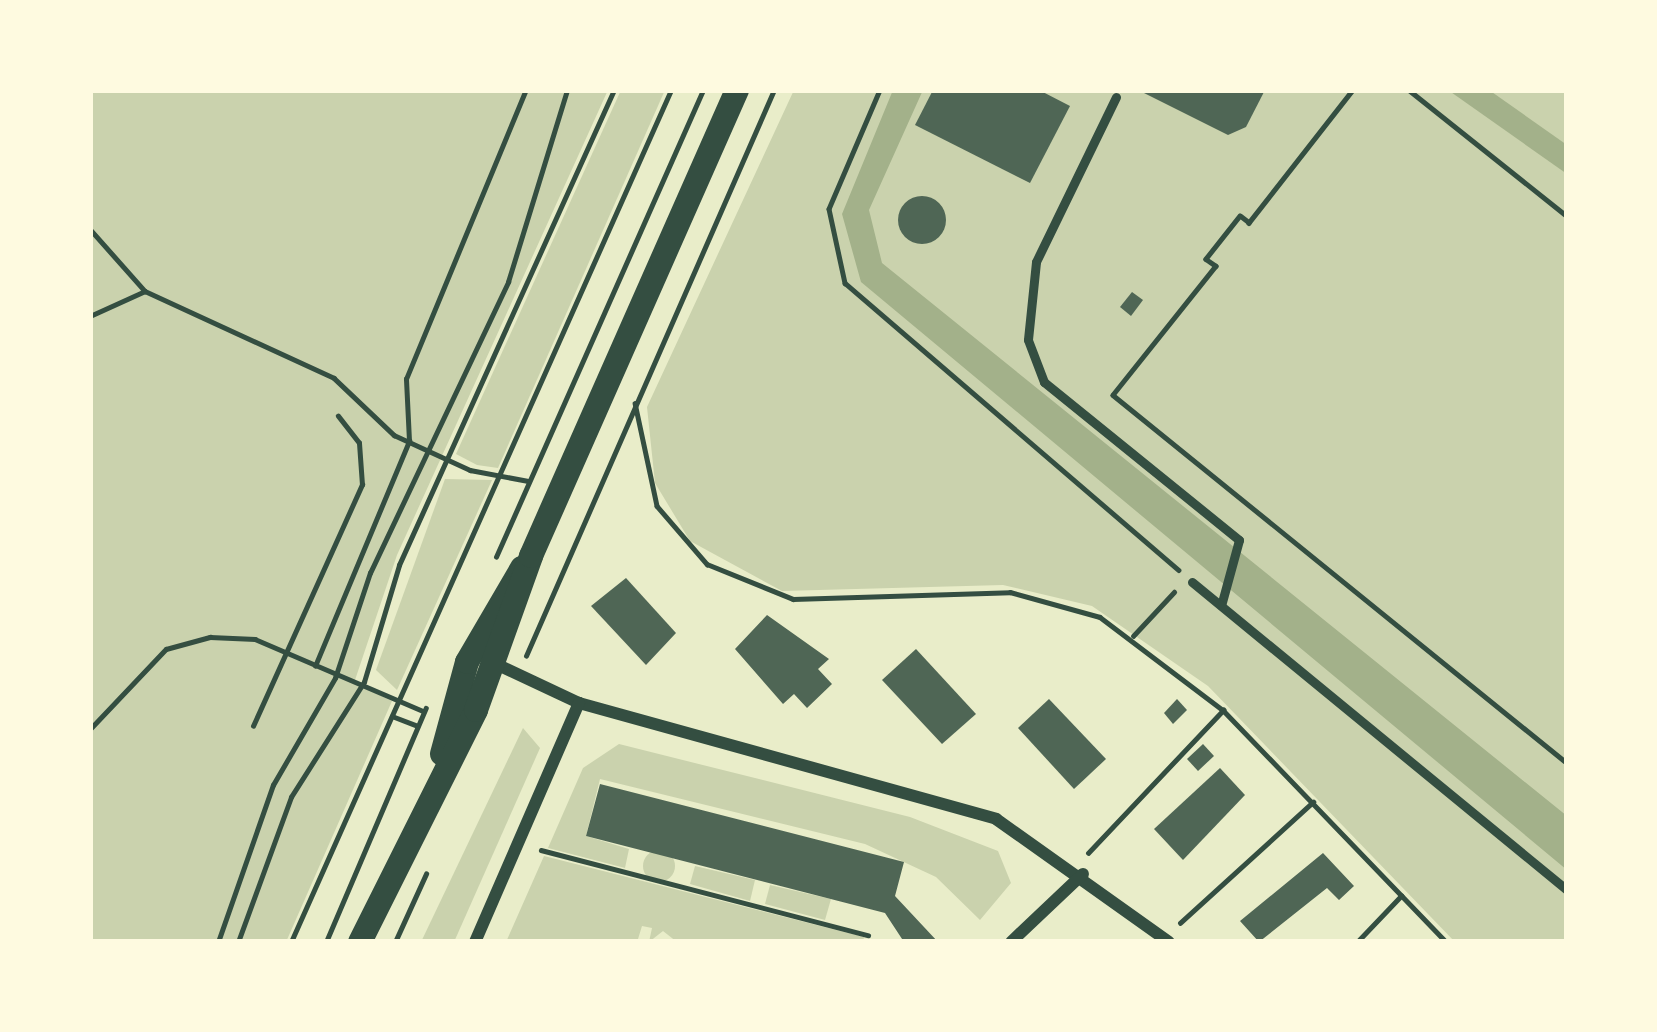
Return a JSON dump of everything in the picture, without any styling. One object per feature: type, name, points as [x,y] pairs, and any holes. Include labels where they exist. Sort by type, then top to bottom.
[{"type":"main road","points":[[360,942],[441,762],[467,662],[531,556],[737,90]]},
{"type":"main road","points":[[441,762],[507,668],[531,556]]},
{"type":"street","points":[[507,668],[579,704],[996,820],[1083,874],[1166,940]]},
{"type":"street","points":[[475,942],[579,704]]},
{"type":"street","points":[[1011,942],[1083,874]]},
{"type":"lane","points":[[1116,98],[1036,262],[1028,340],[1044,382],[1239,540],[1219,587],[1221,606]]},
{"type":"lane","points":[[1189,579],[1567,890]]},
{"type":"path","points":[[315,666],[409,441],[406,379],[526,90]]},
{"type":"path","points":[[218,942],[273,785],[335,678],[370,573],[508,282],[567,90]]},
{"type":"path","points":[[238,942],[291,797],[364,682],[398,565],[614,90]]},
{"type":"path","points":[[291,942],[671,90]]},
{"type":"path","points":[[493,564],[703,90]]},
{"type":"path","points":[[507,668],[634,403],[774,90]]},
{"type":"path","points":[[880,90],[829,209],[845,283],[1189,579]]},
{"type":"path","points":[[1353,90],[1249,223],[1240,216],[1217,245],[1206,259],[1216,266],[1113,395],[1567,763]]},
{"type":"path","points":[[1409,90],[1567,216]]},
{"type":"path","points":[[90,230],[145,291],[334,378],[409,441],[448,460],[529,481]]},
{"type":"path","points":[[90,316],[145,291]]},
{"type":"path","points":[[634,403],[656,506],[741,586],[794,599],[1010,592],[1133,636],[1223,710],[1446,942]]},
{"type":"path","points":[[253,726],[362,485],[359,443],[338,416]]},
{"type":"path","points":[[1133,636],[1168,598]]},
{"type":"path","points":[[90,729],[179,642],[255,639],[335,678],[364,682],[423,711]]},
{"type":"path","points":[[326,942],[431,700]]},
{"type":"path","points":[[1083,874],[1092,839],[1223,710]]},
{"type":"path","points":[[1166,940],[1313,802]]},
{"type":"path","points":[[541,850],[868,935]]},
{"type":"path","points":[[1357,942],[1401,896]]},
{"type":"shaded area","points":[[90,90],[608,90],[397,555],[354,683],[392,701],[286,942],[90,942]]},
{"type":"shaded area","points":[[621,90],[665,90],[498,468],[477,465],[456,454]]},
{"type":"shaded area","points":[[794,90],[1567,90],[1567,942],[1455,942],[1208,686],[1092,606],[1003,585],[782,591],[690,541],[655,483],[647,407]]},
{"type":"shaded area","points":[[893,90],[923,90],[869,210],[882,263],[1567,816],[1567,870],[861,282],[842,214]]},
{"type":"shaded area","points":[[1448,90],[1489,90],[1567,145],[1567,174]]},
{"type":"shaded area","points":[[445,479],[492,480],[397,690],[376,670]]},
{"type":"shaded area","points":[[523,728],[540,748],[454,942],[421,942]]},
{"type":"shaded area","points":[[619,744],[910,817],[998,851],[1011,883],[980,920],[936,877],[865,844],[600,779],[586,836],[629,849],[625,868],[548,848],[583,768]]},
{"type":"shaded area","points":[[659,850],[670,855],[675,866],[670,877],[659,882],[648,877],[643,866],[648,855]]},
{"type":"shaded area","points":[[544,856],[864,937],[863,942],[677,942],[663,931],[649,942],[652,928],[642,926],[638,939],[648,942],[506,942]]},
{"type":"shaded area","points":[[695,866],[755,880],[750,901],[690,884]]},
{"type":"shaded area","points":[[770,885],[831,899],[825,920],[765,904]]},
{"type":"building","points":[[933,90],[1039,90],[1070,106],[1030,183],[915,125]]},
{"type":"building","points":[[1138,90],[1265,90],[1246,127],[1228,135]]},
{"type":"building","points":[[922,196],[939,203],[946,220],[939,237],[922,244],[905,237],[898,220],[905,203]]},
{"type":"building","points":[[1132,292],[1143,300],[1131,316],[1120,307]]},
{"type":"building","points":[[626,578],[676,633],[646,665],[591,606]]},
{"type":"building","points":[[767,615],[829,659],[818,669],[832,684],[807,708],[794,694],[783,704],[735,649]]},
{"type":"building","points":[[916,649],[976,714],[942,744],[882,680]]},
{"type":"building","points":[[1049,699],[1106,759],[1074,789],[1018,728]]},
{"type":"building","points":[[1177,699],[1187,710],[1173,724],[1164,713]]},
{"type":"building","points":[[1203,744],[1214,756],[1198,771],[1187,759]]},
{"type":"building","points":[[1220,768],[1245,795],[1183,860],[1154,829]]},
{"type":"building","points":[[600,784],[904,862],[895,896],[938,942],[904,942],[885,913],[586,836]]},
{"type":"building","points":[[1323,853],[1354,886],[1339,900],[1327,888],[1259,942],[1240,921]]}]
